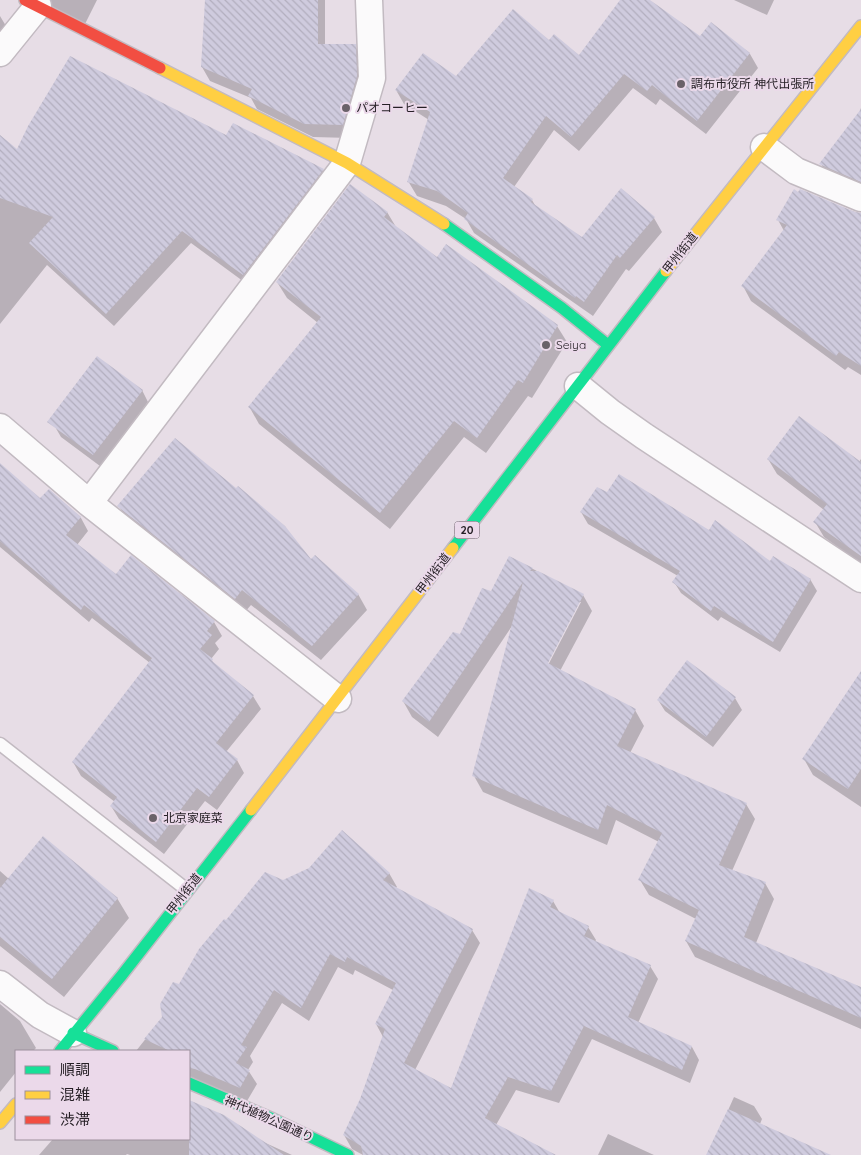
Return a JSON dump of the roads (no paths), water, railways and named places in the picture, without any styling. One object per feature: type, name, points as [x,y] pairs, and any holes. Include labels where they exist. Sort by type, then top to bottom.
[{"type":"main road","points":[[31,3],[347,164],[453,230],[579,321],[608,345]]},
{"type":"main road","name":"甲州街道","points":[[66,1042],[122,975],[338,699],[608,345],[861,26]]},
{"type":"main road","points":[[66,1042],[108,1050]]},
{"type":"main road","name":"神代植物公園通り","points":[[190,1083],[348,1155]]},
{"type":"main road","points":[[0,1123],[15,1105]]},
{"type":"street","points":[[89,503],[347,164],[372,78],[369,0]]},
{"type":"street","points":[[0,53],[31,3]]},
{"type":"street","points":[[764,147],[796,171],[861,198]]},
{"type":"street","points":[[578,386],[644,436],[861,579]]},
{"type":"street","points":[[0,427],[89,503],[338,699]]},
{"type":"street","points":[[0,984],[40,1015],[66,1042]]},
{"type":"lane","points":[[0,744],[187,890]]},
{"type":"place","name":"調布市役所 神代出張所","points":[[681,84]]},
{"type":"place","name":"パオコーヒー","points":[[346,108]]},
{"type":"place","name":"Seiya","points":[[546,345]]},
{"type":"place","name":"北京家庭菜","points":[[153,818]]}]
